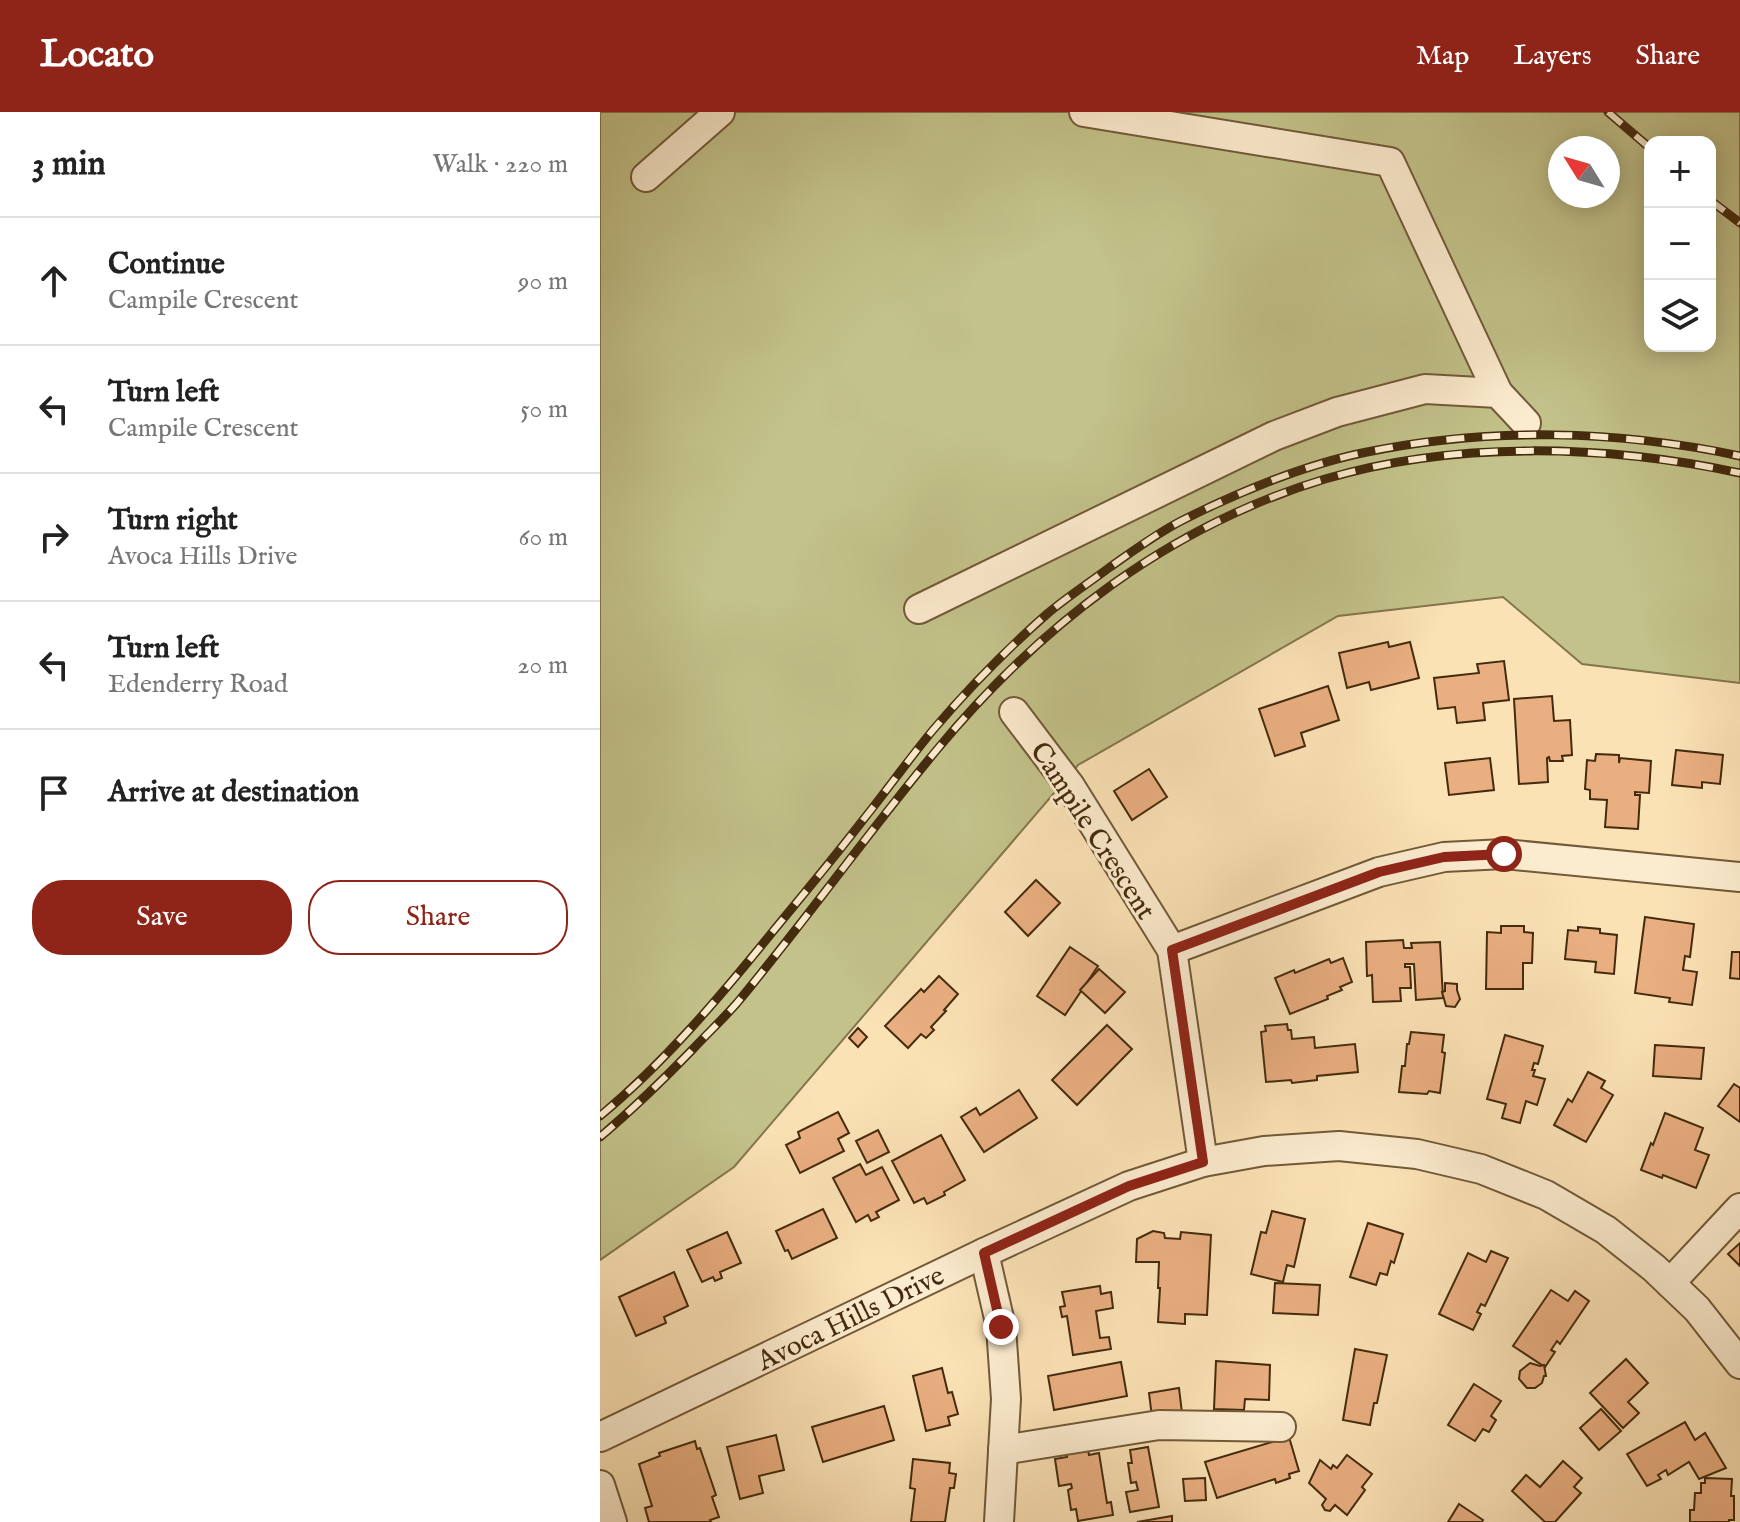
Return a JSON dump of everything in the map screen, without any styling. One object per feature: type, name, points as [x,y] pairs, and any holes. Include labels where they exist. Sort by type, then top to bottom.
[{"type":"street","points":[[646,177],[720,112]]},
{"type":"street","points":[[1084,112],[1390,162],[1498,393],[1526,423]]},
{"type":"street","points":[[919,609],[1274,436],[1337,412],[1425,389],[1498,393]]},
{"type":"street","name":"Campile Crescent","points":[[1014,712],[1070,786],[1172,950],[1203,1162]]},
{"type":"street","name":"Campile Crescent","points":[[1172,950],[1379,872],[1444,857],[1504,854],[1740,877]]},
{"type":"street","name":"Avoca Hills Drive","points":[[600,1437],[1129,1186],[1203,1162],[1264,1151],[1339,1146],[1417,1154],[1481,1169],[1546,1195],[1606,1230],[1654,1268],[1697,1309],[1737,1355]]},
{"type":"street","points":[[1670,1283],[1740,1208]]},
{"type":"street","points":[[984,1253],[1001,1327],[1006,1399],[999,1522]]},
{"type":"street","points":[[1003,1450],[1159,1425],[1281,1427]]},
{"type":"street","points":[[600,1485],[612,1522]]},
{"type":"shaded area","points":[[600,112],[1740,112],[1740,683],[1582,664],[1503,597],[1338,616],[1078,765],[734,1167],[600,1260]]},
{"type":"building","points":[[1388,642],[1389,647],[1410,642],[1419,678],[1371,690],[1369,682],[1347,688],[1339,653]]},
{"type":"building","points":[[1504,661],[1509,700],[1483,703],[1485,720],[1457,723],[1455,707],[1438,709],[1434,678],[1479,673],[1477,664]]},
{"type":"building","points":[[1328,686],[1339,720],[1301,733],[1305,746],[1275,756],[1259,709]]},
{"type":"building","points":[[1552,696],[1554,721],[1570,720],[1572,755],[1562,756],[1563,761],[1547,758],[1548,782],[1519,784],[1514,699]]},
{"type":"building","points":[[1676,750],[1723,755],[1720,784],[1702,782],[1702,788],[1672,785]]},
{"type":"building","points":[[1596,754],[1619,755],[1619,763],[1620,758],[1651,761],[1649,793],[1635,792],[1635,795],[1640,795],[1638,829],[1605,827],[1607,800],[1590,799],[1590,790],[1585,789],[1587,760],[1595,761]]},
{"type":"building","points":[[1490,758],[1494,790],[1449,795],[1445,763]]},
{"type":"building","points":[[1149,769],[1167,797],[1132,820],[1114,791]]},
{"type":"building","points":[[1036,880],[1060,903],[1028,936],[1005,912]]},
{"type":"building","points":[[1645,917],[1694,924],[1690,957],[1685,956],[1683,970],[1697,972],[1692,1005],[1635,993]]},
{"type":"building","points":[[1501,926],[1524,926],[1524,932],[1533,933],[1532,963],[1523,963],[1523,989],[1486,989],[1487,932],[1501,933]]},
{"type":"building","points":[[1578,927],[1600,929],[1600,933],[1617,935],[1614,974],[1595,972],[1596,962],[1565,959],[1568,930],[1578,931]]},
{"type":"building","points":[[1403,940],[1404,948],[1412,948],[1411,943],[1440,942],[1443,998],[1416,1000],[1414,964],[1405,964],[1405,967],[1410,967],[1411,988],[1400,988],[1401,1001],[1373,1002],[1372,975],[1367,976],[1366,942]]},
{"type":"building","points":[[1070,947],[1098,966],[1065,1015],[1037,996]]},
{"type":"building","points":[[1732,952],[1740,952],[1740,979],[1730,978]]},
{"type":"building","points":[[1343,958],[1352,982],[1327,996],[1328,999],[1290,1014],[1275,978],[1329,959],[1331,963]]},
{"type":"building","points":[[1099,969],[1125,992],[1105,1013],[1080,990]]},
{"type":"building","points":[[939,976],[958,994],[931,1027],[934,1030],[926,1038],[921,1034],[908,1048],[885,1026],[921,989],[924,992]]},
{"type":"building","points":[[1445,983],[1457,984],[1460,999],[1455,1007],[1446,1006],[1442,992],[1445,991]]},
{"type":"building","points":[[1287,1024],[1292,1039],[1314,1037],[1315,1048],[1355,1044],[1358,1072],[1317,1076],[1317,1080],[1292,1083],[1291,1080],[1266,1082],[1261,1032],[1266,1031],[1265,1026]]},
{"type":"building","points":[[1107,1025],[1132,1049],[1077,1105],[1052,1080]]},
{"type":"building","points":[[858,1028],[867,1037],[858,1047],[849,1038]]},
{"type":"building","points":[[1411,1032],[1444,1035],[1440,1093],[1399,1092]]},
{"type":"building","points":[[1505,1035],[1543,1046],[1538,1064],[1534,1063],[1532,1070],[1535,1070],[1533,1076],[1545,1079],[1537,1105],[1526,1101],[1520,1123],[1502,1118],[1506,1104],[1487,1099]]},
{"type":"building","points":[[1655,1045],[1704,1048],[1701,1079],[1653,1076]]},
{"type":"building","points":[[1588,1072],[1605,1081],[1601,1088],[1613,1095],[1586,1142],[1554,1125],[1568,1099],[1572,1102]]},
{"type":"building","points":[[1734,1084],[1740,1088],[1740,1122],[1718,1106]]},
{"type":"building","points":[[1019,1090],[1037,1118],[984,1152],[961,1117],[976,1108],[980,1115]]},
{"type":"building","points":[[838,1112],[849,1133],[838,1139],[844,1151],[800,1173],[786,1145],[800,1138],[798,1132]]},
{"type":"building","points":[[1665,1113],[1703,1128],[1695,1150],[1709,1155],[1696,1188],[1641,1170]]},
{"type":"building","points":[[878,1130],[889,1152],[867,1163],[856,1141]]},
{"type":"building","points":[[941,1135],[965,1180],[927,1204],[924,1198],[914,1203],[892,1161]]},
{"type":"building","points":[[860,1164],[866,1175],[882,1167],[899,1200],[876,1212],[879,1217],[871,1221],[868,1215],[856,1222],[833,1178]]},
{"type":"building","points":[[823,1209],[837,1238],[792,1259],[776,1231]]},
{"type":"building","points":[[1272,1211],[1305,1219],[1294,1267],[1287,1265],[1283,1282],[1251,1274],[1261,1232],[1266,1233]]},
{"type":"building","points":[[1368,1223],[1403,1234],[1394,1263],[1391,1261],[1387,1275],[1380,1273],[1376,1285],[1350,1277]]},
{"type":"building","points":[[1153,1231],[1164,1233],[1165,1238],[1180,1239],[1181,1232],[1211,1235],[1207,1315],[1185,1314],[1185,1324],[1158,1322],[1159,1262],[1136,1262],[1137,1239]]},
{"type":"building","points":[[727,1232],[741,1263],[720,1272],[722,1278],[715,1281],[713,1277],[702,1282],[687,1250]]},
{"type":"building","points":[[1740,1243],[1740,1266],[1728,1254]]},
{"type":"building","points":[[1491,1251],[1508,1258],[1485,1306],[1481,1304],[1477,1312],[1481,1314],[1473,1330],[1439,1314],[1468,1253],[1486,1262]]},
{"type":"building","points":[[674,1272],[688,1306],[664,1317],[666,1323],[636,1336],[619,1297]]},
{"type":"building","points":[[1275,1283],[1320,1285],[1318,1315],[1273,1313]]},
{"type":"building","points":[[1100,1286],[1101,1294],[1111,1292],[1113,1308],[1096,1311],[1100,1338],[1109,1337],[1111,1349],[1073,1355],[1067,1316],[1062,1317],[1060,1307],[1065,1306],[1062,1292]]},
{"type":"building","points":[[1551,1290],[1568,1301],[1575,1291],[1589,1301],[1560,1344],[1557,1341],[1551,1350],[1555,1352],[1545,1367],[1513,1346]]},
{"type":"building","points":[[1355,1349],[1387,1355],[1370,1425],[1343,1420]]},
{"type":"building","points":[[1626,1359],[1648,1383],[1628,1402],[1639,1413],[1623,1428],[1590,1393]]},
{"type":"building","points":[[1216,1361],[1270,1365],[1269,1400],[1245,1399],[1244,1410],[1214,1409]]},
{"type":"building","points":[[1121,1362],[1127,1396],[1054,1410],[1048,1376]]},
{"type":"building","points":[[1530,1363],[1544,1365],[1546,1376],[1535,1388],[1527,1388],[1519,1379],[1520,1371]]},
{"type":"building","points":[[942,1368],[948,1393],[952,1392],[958,1414],[948,1417],[950,1425],[926,1431],[913,1376]]},
{"type":"building","points":[[1474,1384],[1501,1401],[1491,1416],[1496,1420],[1489,1432],[1483,1429],[1475,1441],[1448,1425]]},
{"type":"building","points":[[1179,1388],[1182,1413],[1152,1417],[1149,1393]]},
{"type":"building","points":[[884,1406],[894,1440],[823,1462],[812,1427]]},
{"type":"building","points":[[1601,1409],[1621,1431],[1599,1450],[1580,1428]]},
{"type":"building","points":[[1685,1422],[1695,1440],[1705,1433],[1726,1468],[1699,1479],[1689,1462],[1668,1475],[1666,1470],[1658,1475],[1661,1479],[1647,1486],[1627,1454]]},
{"type":"building","points":[[776,1435],[784,1470],[759,1476],[763,1493],[740,1499],[727,1447]]},
{"type":"building","points":[[1289,1437],[1299,1471],[1276,1483],[1275,1479],[1217,1498],[1205,1462]]},
{"type":"building","points":[[695,1441],[716,1495],[712,1497],[719,1517],[711,1522],[649,1522],[645,1508],[652,1506],[639,1464],[660,1456],[659,1453]]},
{"type":"building","points":[[1148,1447],[1159,1507],[1130,1512],[1126,1492],[1138,1490],[1136,1482],[1131,1483],[1130,1450]]},
{"type":"building","points":[[1088,1450],[1089,1455],[1099,1453],[1107,1503],[1111,1502],[1113,1515],[1078,1521],[1076,1509],[1071,1510],[1068,1490],[1072,1488],[1071,1484],[1059,1486],[1055,1459],[1067,1457],[1066,1453]]},
{"type":"building","points":[[1347,1455],[1372,1474],[1347,1515],[1335,1505],[1330,1511],[1325,1510],[1322,1505],[1326,1499],[1309,1483],[1320,1460],[1331,1469],[1333,1465],[1337,1468]]},
{"type":"building","points":[[913,1459],[950,1463],[949,1473],[956,1474],[954,1488],[950,1488],[945,1522],[911,1522],[915,1489],[910,1488]]},
{"type":"building","points":[[1563,1461],[1582,1478],[1574,1487],[1581,1493],[1555,1522],[1545,1522],[1512,1491],[1526,1475],[1540,1487]]},
{"type":"building","points":[[1205,1478],[1206,1500],[1185,1501],[1183,1479]]},
{"type":"building","points":[[1705,1478],[1732,1479],[1734,1520],[1690,1522],[1695,1493],[1701,1493],[1701,1483],[1705,1483]]},
{"type":"building","points":[[1459,1504],[1483,1520],[1482,1522],[1448,1522]]},
{"type":"building","points":[[1172,1516],[1172,1522],[1137,1522]]},
{"type":"railway","points":[[1608,112],[1644,143]]},
{"type":"railway","points":[[1716,205],[1740,223]]},
{"type":"railway","points":[[600,1116],[624,1096],[710,1006],[829,864],[933,730],[988,670],[1055,608],[1172,526],[1272,480],[1344,457],[1459,438],[1506,435],[1601,437],[1694,447],[1740,456]]},
{"type":"railway","points":[[600,1137],[659,1083],[737,1003],[910,783],[975,706],[1062,623],[1160,553],[1212,524],[1267,499],[1375,466],[1426,458],[1479,453],[1585,452],[1740,473]]},
{"type":"route","points":[[1001,1327],[984,1253],[1129,1186],[1203,1162],[1172,950],[1379,872],[1444,857],[1504,854]]}]
